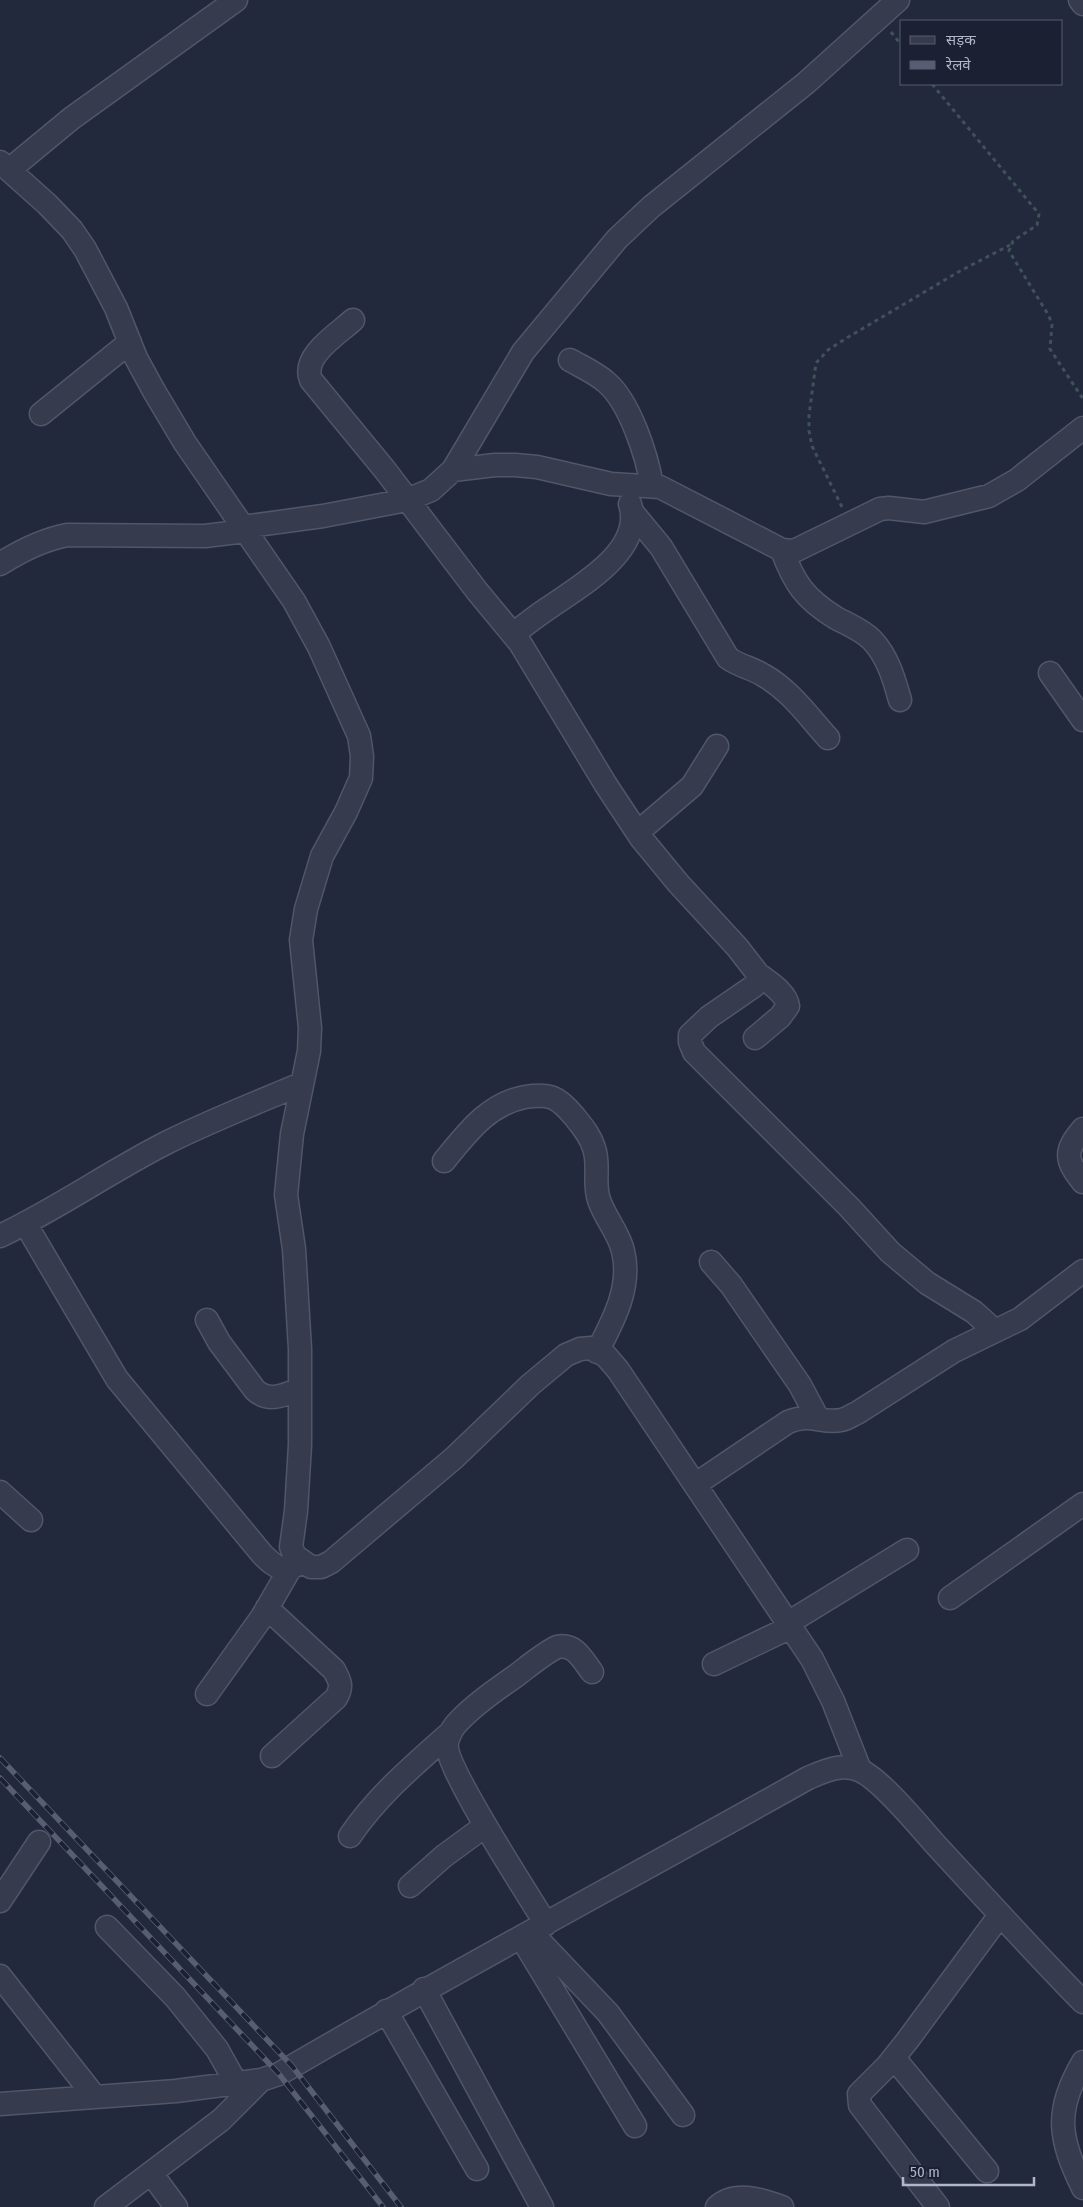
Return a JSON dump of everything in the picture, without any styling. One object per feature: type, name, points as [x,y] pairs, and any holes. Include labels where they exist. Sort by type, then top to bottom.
[{"type":"street","points":[[207,1694],[297,1565],[291,1547],[296,1511],[300,1445],[300,1349],[294,1249],[286,1195],[288,1159],[301,1084],[309,1051],[310,1028],[302,940],[306,909],[322,856],[355,794],[361,778],[362,756],[356,729],[319,647],[294,601],[185,444],[154,392],[116,308],[85,249],[72,230],[47,204],[3,168],[236,0]]},
{"type":"street","points":[[0,564],[46,539],[68,535],[205,536],[407,500],[431,490],[453,470],[523,352],[617,239],[651,207],[806,83],[898,0]]},
{"type":"street","points":[[1080,0],[1083,4]]},
{"type":"street","points":[[354,320],[313,357],[308,374],[311,380],[513,634],[535,665],[606,785],[638,832],[678,883],[737,947],[758,974],[787,999],[788,1006],[780,1017],[755,1038]]},
{"type":"street","points":[[41,414],[130,342]]},
{"type":"street","points":[[570,360],[607,382],[617,395],[643,447],[652,486]]},
{"type":"street","points":[[453,470],[495,465],[522,465],[625,486],[652,486],[671,492],[782,550],[794,551],[880,509],[889,508],[924,512],[989,496],[1017,480],[1083,428]]},
{"type":"street","points":[[513,634],[547,608],[587,583],[601,570],[628,538],[633,524],[633,514],[625,486]]},
{"type":"street","points":[[633,514],[661,547],[699,613],[728,658],[762,674],[777,684],[791,696],[828,738]]},
{"type":"street","points":[[782,550],[790,572],[798,586],[808,597],[873,641],[892,673],[900,700]]},
{"type":"street","points":[[1050,672],[1083,720]]},
{"type":"street","points":[[638,832],[692,786],[716,746]]},
{"type":"street","points":[[758,974],[754,986],[710,1017],[690,1035],[690,1042],[694,1052],[849,1207],[890,1252],[927,1283],[974,1312],[995,1331]]},
{"type":"street","points":[[0,1236],[52,1210],[164,1144],[212,1120],[301,1084]]},
{"type":"street","points":[[444,1161],[476,1123],[498,1106],[512,1100],[537,1095],[556,1098],[587,1132],[598,1161],[597,1186],[599,1200],[614,1227],[623,1251],[625,1268],[623,1290],[616,1312],[598,1352]]},
{"type":"street","points":[[1083,1129],[1069,1149],[1069,1159],[1083,1182]]},
{"type":"street","points":[[25,1223],[117,1379],[138,1407],[274,1566],[283,1568],[297,1565],[321,1567],[331,1562],[454,1458],[530,1385],[566,1356],[580,1349],[591,1348],[606,1356],[618,1370],[696,1484],[812,1659],[833,1701],[860,1770],[890,1795],[1083,2002]]},
{"type":"street","points":[[711,1262],[731,1285],[800,1385],[818,1417]]},
{"type":"street","points":[[696,1484],[788,1422],[799,1417],[841,1420],[857,1413],[954,1351],[1020,1318],[1083,1271]]},
{"type":"street","points":[[207,1320],[219,1342],[255,1390],[262,1396],[276,1397],[300,1389]]},
{"type":"street","points":[[0,1492],[30,1520]]},
{"type":"street","points":[[950,1598],[1083,1504]]},
{"type":"street","points":[[714,1664],[789,1625],[907,1550]]},
{"type":"street","points":[[267,1608],[334,1670],[341,1682],[336,1698],[272,1756]]},
{"type":"street","points":[[350,1836],[373,1805],[394,1782],[451,1732],[458,1722],[489,1695],[557,1646],[565,1645],[574,1648],[592,1672]]},
{"type":"street","points":[[451,1732],[447,1744],[449,1754],[485,1826],[533,1931],[635,2126]]},
{"type":"street","points":[[0,2104],[176,2092],[261,2080],[278,2074],[424,1989],[533,1931],[808,1778],[830,1768],[860,1770]]},
{"type":"street","points":[[410,1886],[444,1856],[485,1826]]},
{"type":"street","points":[[0,1901],[39,1842]]},
{"type":"street","points":[[938,2207],[860,2105],[859,2094],[894,2058],[1000,1915]]},
{"type":"street","points":[[107,1927],[176,1997],[217,2049],[236,2083]]},
{"type":"street","points":[[533,1931],[608,2013],[683,2115]]},
{"type":"street","points":[[0,1976],[95,2097]]},
{"type":"street","points":[[424,1989],[542,2207]]},
{"type":"street","points":[[386,2011],[476,2169]]},
{"type":"street","points":[[894,2058],[987,2171]]},
{"type":"street","points":[[1083,2062],[1068,2094],[1062,2116],[1062,2135],[1073,2168],[1083,2188]]},
{"type":"street","points":[[106,2207],[221,2120],[261,2080]]},
{"type":"street","points":[[152,2172],[176,2207]]},
{"type":"street","points":[[717,2207],[737,2197],[759,2199],[782,2207]]},
{"type":"path","points":[[850,524],[812,446],[809,431],[816,363],[828,350],[845,339],[960,271],[1010,245],[1037,225],[1039,214],[933,85]]},
{"type":"path","points":[[1010,245],[1009,251],[1011,256],[1049,316],[1052,325],[1050,349],[1083,399]]},
{"type":"railway","points":[[0,1758],[292,2066],[401,2207]]},
{"type":"railway","points":[[0,1778],[279,2074],[383,2207]]}]
